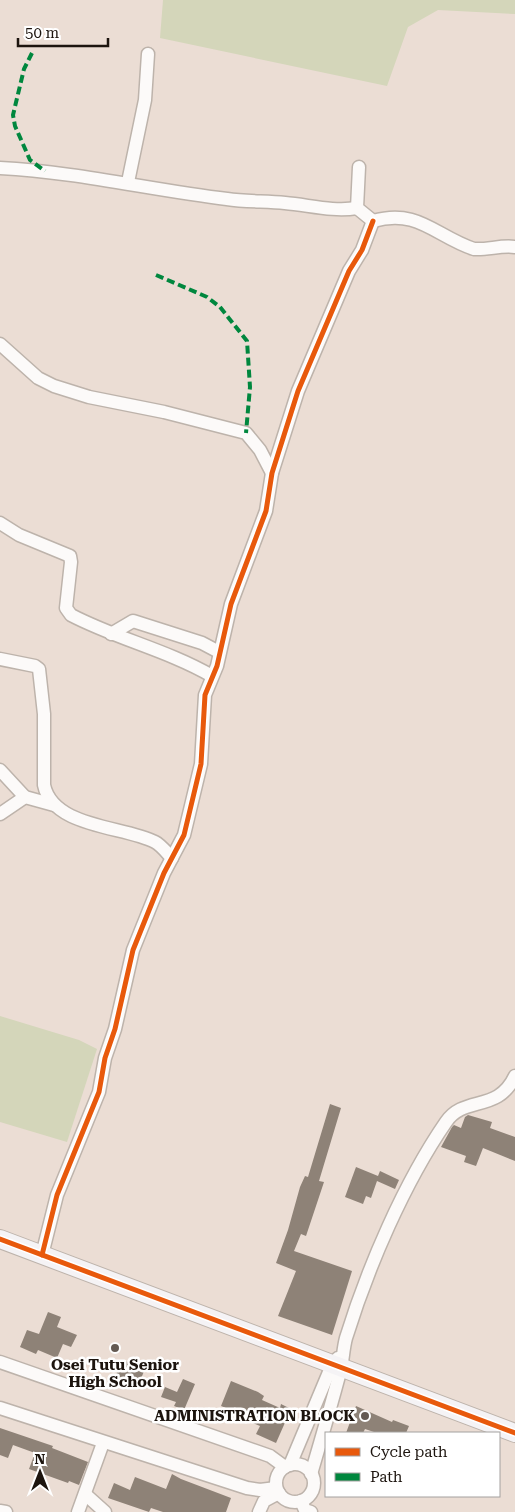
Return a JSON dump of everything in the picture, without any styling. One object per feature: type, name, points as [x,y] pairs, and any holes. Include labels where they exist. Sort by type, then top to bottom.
[{"type":"street","points":[[128,182],[145,100],[148,54]]},
{"type":"street","points":[[357,208],[359,167]]},
{"type":"street","points":[[0,168],[45,171],[128,182],[228,199],[324,208],[357,208],[373,221]]},
{"type":"street","points":[[373,221],[387,217],[404,217],[474,249],[482,250],[501,245],[515,247]]},
{"type":"street","points":[[42,1255],[57,1195],[100,1092],[106,1058],[115,1030],[133,950],[172,858],[184,835],[199,773],[205,695],[219,652],[231,604],[266,511],[272,473],[303,378],[349,271],[362,250],[373,221]]},
{"type":"street","points":[[0,344],[38,378],[54,386],[246,433],[260,450],[272,473]]},
{"type":"street","points":[[0,523],[19,535],[70,556],[68,612],[111,634],[177,657],[212,676]]},
{"type":"street","points":[[111,634],[133,621],[202,643],[219,652]]},
{"type":"street","points":[[0,659],[35,666],[39,669],[44,714],[44,785],[54,805]]},
{"type":"street","points":[[0,770],[25,797],[54,805],[98,827],[140,836],[157,843],[172,858]]},
{"type":"street","points":[[0,814],[25,797]]},
{"type":"street","points":[[338,1362],[288,1466],[277,1476],[278,1490],[288,1501],[301,1501],[312,1491],[314,1485],[311,1474],[338,1362],[356,1309],[386,1234],[418,1166],[449,1118],[460,1109],[485,1102],[505,1093],[515,1076]]},
{"type":"street","points":[[0,1239],[338,1362],[515,1433]]},
{"type":"street","points":[[0,1362],[270,1456],[288,1466],[302,1466],[311,1474]]},
{"type":"street","points":[[0,1408],[247,1488],[278,1490]]},
{"type":"street","points":[[78,1512],[103,1442]]},
{"type":"street","points":[[260,1512],[264,1501],[278,1490]]},
{"type":"street","points":[[85,1494],[105,1512]]},
{"type":"street","points":[[301,1501],[305,1510],[311,1512]]},
{"type":"street","points":[[0,1511],[6,1512]]},
{"type":"green space","points":[[163,0],[515,0],[515,14],[438,10],[408,27],[387,86],[160,38]]},
{"type":"green space","points":[[0,1016],[79,1040],[97,1049],[67,1142],[0,1122]]},
{"type":"building","points":[[330,1104],[341,1108],[319,1181],[324,1182],[306,1236],[301,1234],[294,1251],[352,1271],[332,1335],[278,1316],[296,1271],[276,1263],[288,1230],[300,1187],[305,1176],[308,1177]]},
{"type":"building","points":[[468,1115],[492,1122],[490,1128],[515,1137],[515,1161],[483,1148],[476,1166],[464,1162],[466,1156],[441,1147],[452,1127],[454,1125],[461,1128],[465,1117]]},
{"type":"building","points":[[356,1167],[378,1176],[380,1171],[399,1180],[395,1189],[377,1181],[371,1198],[366,1196],[363,1204],[345,1197]]},
{"type":"building","points":[[48,1312],[61,1317],[57,1327],[77,1335],[71,1347],[63,1344],[57,1358],[38,1350],[36,1354],[20,1347],[27,1330],[39,1334]]},
{"type":"building","points":[[123,1360],[145,1369],[137,1388],[114,1379]]},
{"type":"building","points":[[183,1379],[195,1384],[184,1410],[174,1406],[176,1402],[161,1397],[165,1387],[177,1392]]},
{"type":"building","points":[[231,1381],[258,1392],[264,1396],[262,1400],[280,1408],[281,1404],[291,1409],[276,1443],[256,1434],[260,1426],[244,1419],[246,1416],[221,1406]]},
{"type":"building","name":"ADMINISTRATION BLOCK","points":[[356,1406],[392,1422],[393,1420],[409,1426],[406,1432],[374,1432],[365,1429],[364,1432],[346,1432]]},
{"type":"building","points":[[0,1428],[53,1446],[52,1448],[88,1462],[79,1485],[29,1469],[35,1453],[13,1445],[8,1458],[0,1455]]},
{"type":"building","points":[[172,1474],[231,1498],[226,1512],[163,1512],[151,1508],[149,1512],[108,1498],[114,1483],[130,1490],[135,1477],[166,1489]]},
{"type":"marked path","points":[[32,53],[24,69],[13,115],[15,126],[30,160],[45,171]]},
{"type":"marked path","points":[[156,275],[207,297],[220,307],[247,341],[250,387],[246,433]]},
{"type":"cycle path","points":[[42,1255],[57,1195],[99,1092],[105,1058],[115,1029],[133,950],[164,873],[184,835],[201,764],[205,695],[217,666],[231,604],[266,511],[272,473],[298,391],[349,271],[362,250],[373,221]]},
{"type":"cycle path","points":[[0,1239],[515,1433]]},
{"type":"place","name":"Osei Tutu Senior High School","points":[[115,1348]]},
{"type":"place","name":"ADMINISTRATION BLOCK","points":[[365,1416]]}]
